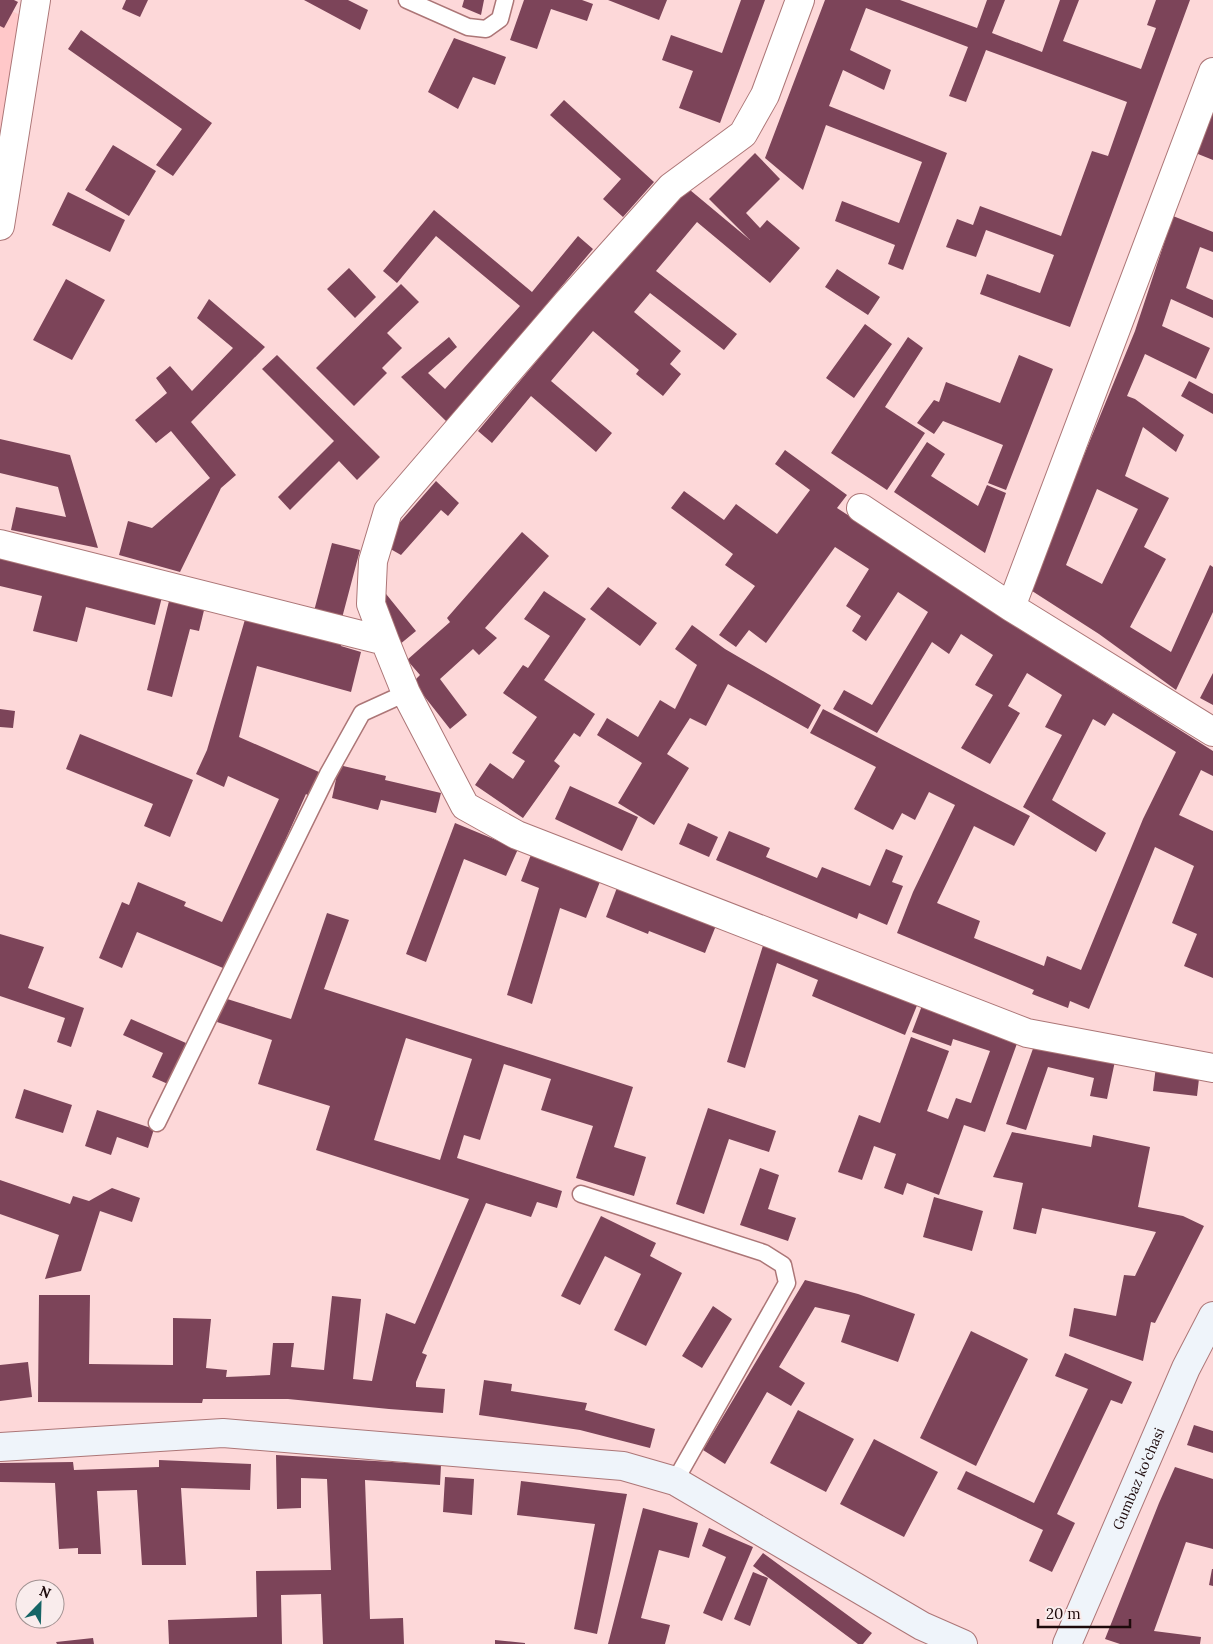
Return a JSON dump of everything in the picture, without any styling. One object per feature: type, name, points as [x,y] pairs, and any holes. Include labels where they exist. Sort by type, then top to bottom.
[{"type":"street","points":[[0,226],[36,0]]},
{"type":"street","points":[[800,0],[764,95],[742,134],[672,187],[567,303],[388,511],[373,561],[371,604],[385,641],[406,693],[464,806],[517,834],[1028,1033],[1213,1068]]},
{"type":"street","points":[[1011,607],[1213,72]]},
{"type":"street","points":[[861,508],[1011,607],[1213,732]]},
{"type":"street","points":[[0,544],[385,641]]},
{"type":"street","name":"Gumbaz ko'chasi","points":[[1067,1644],[1186,1368],[1213,1316]]},
{"type":"street","points":[[0,1448],[222,1434],[623,1466],[675,1481],[922,1626],[963,1644]]},
{"type":"lane","points":[[407,0],[468,27],[486,29],[500,19],[505,0]]},
{"type":"lane","points":[[157,1123],[328,774],[362,714],[406,693]]},
{"type":"lane","points":[[581,1194],[764,1253],[783,1265],[788,1283],[675,1481]]},
{"type":"shaded area","points":[[0,5],[24,17],[0,180]]},
{"type":"building","points":[[0,0],[14,0],[18,2],[4,28],[0,26]]},
{"type":"building","points":[[126,0],[148,0],[140,17],[122,9]]},
{"type":"building","points":[[304,0],[348,0],[368,10],[360,30]]},
{"type":"building","points":[[464,0],[484,0],[481,15],[462,7]]},
{"type":"building","points":[[524,0],[582,0],[593,4],[587,21],[551,9],[537,49],[510,40]]},
{"type":"building","points":[[608,0],[667,0],[659,20]]},
{"type":"building","points":[[741,0],[765,0],[720,123],[679,108],[693,71],[662,60],[671,35],[722,53]]},
{"type":"building","points":[[825,0],[900,0],[977,28],[987,0],[1005,0],[992,33],[1042,52],[1060,0],[1079,0],[1063,41],[1141,69],[1156,28],[1147,25],[1156,0],[1190,0],[1070,327],[980,294],[987,274],[1040,293],[1054,255],[986,230],[976,257],[946,247],[957,219],[973,225],[980,206],[1061,236],[1092,151],[1108,156],[1127,102],[986,50],[966,102],[949,96],[968,47],[866,8],[850,50],[891,70],[884,90],[843,70],[829,106],[947,153],[903,270],[888,264],[895,245],[835,221],[842,201],[899,223],[922,162],[826,125],[803,190],[765,158]]},
{"type":"building","points":[[81,30],[212,123],[173,176],[156,165],[182,129],[68,49]]},
{"type":"building","points":[[454,38],[506,57],[495,85],[473,77],[458,109],[428,92]]},
{"type":"building","points":[[564,100],[654,182],[623,217],[603,199],[621,179],[550,115]]},
{"type":"building","points":[[1213,101],[1213,160],[1193,152]]},
{"type":"building","points":[[113,145],[156,171],[129,216],[85,190]]},
{"type":"building","points":[[755,153],[780,179],[746,213],[760,228],[767,220],[800,248],[770,283],[697,222],[656,271],[737,334],[724,350],[650,293],[634,312],[681,351],[670,364],[681,374],[663,396],[636,374],[639,370],[593,331],[551,381],[612,433],[596,452],[531,396],[492,443],[478,431],[684,185],[750,240],[709,199]]},
{"type":"building","points":[[68,192],[125,220],[110,252],[52,225]]},
{"type":"building","points":[[434,210],[532,292],[578,236],[593,249],[509,349],[511,350],[447,422],[401,377],[449,337],[457,347],[428,373],[445,389],[520,306],[436,236],[397,283],[383,271]]},
{"type":"building","points":[[1173,216],[1213,232],[1213,252],[1200,247],[1186,288],[1213,300],[1213,318],[1171,299],[1162,326],[1210,348],[1196,379],[1145,354],[1127,396],[1135,399],[1184,435],[1176,452],[1143,427],[1125,476],[1169,498],[1144,547],[1166,559],[1130,627],[1171,652],[1210,565],[1213,567],[1213,612],[1176,690],[1099,634],[1029,589],[1135,331]],"holes":[[[1097,489],[1138,509],[1102,584],[1066,565]]]},
{"type":"building","points":[[349,268],[376,297],[355,318],[327,289]]},
{"type":"building","points":[[837,269],[880,297],[868,315],[825,287]]},
{"type":"building","points":[[66,279],[105,300],[72,360],[33,340]]},
{"type":"building","points":[[401,284],[419,302],[387,333],[402,348],[382,368],[387,373],[354,406],[316,368]]},
{"type":"building","points":[[209,299],[265,347],[191,422],[236,475],[221,488],[180,572],[119,555],[128,521],[152,528],[210,478],[171,431],[156,443],[135,420],[167,393],[156,378],[170,366],[192,391],[233,348],[197,318]]},
{"type":"building","points":[[865,324],[892,344],[854,398],[826,378]]},
{"type":"building","points":[[908,337],[923,348],[885,407],[925,433],[887,490],[831,453]]},
{"type":"building","points":[[277,355],[380,457],[357,480],[339,461],[290,510],[278,497],[334,441],[262,369]]},
{"type":"building","points":[[1019,355],[1053,369],[1006,490],[988,483],[1003,445],[943,421],[934,434],[917,423],[934,400],[939,402],[946,382],[1000,403]]},
{"type":"building","points":[[1189,381],[1213,394],[1213,414],[1181,396]]},
{"type":"building","points":[[0,439],[70,455],[98,548],[11,530],[16,507],[66,517],[58,487],[0,473]]},
{"type":"building","points":[[927,442],[945,454],[931,476],[978,506],[987,485],[1006,493],[985,553],[894,492]]},
{"type":"building","points":[[785,450],[847,495],[837,508],[1213,751],[1213,776],[1201,770],[1179,815],[1213,831],[1213,978],[1184,966],[1197,934],[1172,923],[1194,866],[1155,847],[1089,1009],[1070,1001],[1068,1008],[1032,994],[1034,990],[897,933],[913,892],[955,805],[929,792],[915,820],[902,813],[893,830],[854,809],[876,767],[810,733],[823,709],[1030,816],[1014,846],[974,826],[937,903],[980,921],[974,938],[1044,966],[1047,956],[1081,970],[1143,819],[1176,752],[1113,713],[1105,726],[1093,719],[1052,800],[1106,833],[1096,852],[1023,807],[1062,735],[1045,727],[1062,695],[1027,673],[1008,706],[1020,713],[990,764],[961,748],[993,695],[975,685],[993,655],[961,634],[949,654],[932,642],[877,733],[833,709],[844,690],[872,705],[928,612],[898,592],[866,641],[852,631],[861,616],[846,606],[869,569],[835,547],[766,643],[749,630],[736,647],[719,635],[755,586],[725,565],[733,554],[671,508],[684,491],[724,520],[736,504],[777,534],[810,490],[775,464]]},
{"type":"building","points":[[436,481],[459,503],[448,516],[441,510],[401,555],[387,547],[388,536]]},
{"type":"building","points":[[522,532],[549,556],[485,628],[497,638],[479,655],[473,649],[440,679],[467,715],[450,729],[413,682],[420,675],[407,660],[450,622],[447,618]]},
{"type":"building","points":[[332,543],[360,550],[342,618],[314,611]]},
{"type":"building","points":[[0,551],[163,593],[155,625],[86,607],[77,642],[33,631],[42,596],[0,586]]},
{"type":"building","points":[[378,584],[416,631],[399,645]]},
{"type":"building","points":[[608,587],[657,623],[640,646],[590,609]]},
{"type":"building","points":[[544,591],[586,619],[544,680],[595,714],[580,737],[574,733],[554,761],[560,766],[523,818],[475,785],[490,763],[513,779],[525,761],[512,753],[537,717],[503,693],[523,665],[528,668],[550,636],[524,619]]},
{"type":"building","points":[[171,593],[206,602],[199,631],[190,629],[172,697],[147,690]]},
{"type":"building","points":[[246,616],[342,643],[341,646],[361,652],[351,692],[257,666],[239,737],[319,772],[309,796],[306,794],[261,894],[223,968],[137,932],[122,968],[99,958],[122,902],[129,905],[138,882],[186,902],[184,906],[222,922],[279,799],[228,776],[224,787],[196,774],[207,750]]},
{"type":"building","points":[[692,625],[725,649],[821,705],[808,729],[728,684],[706,726],[690,718],[667,754],[689,768],[654,825],[618,803],[642,763],[597,735],[607,718],[638,737],[660,700],[675,709],[697,665],[675,649]]},
{"type":"building","points":[[1213,673],[1213,705],[1200,698]]},
{"type":"building","points":[[0,709],[15,711],[13,728],[0,727]]},
{"type":"building","points":[[80,734],[193,780],[170,837],[144,826],[153,804],[66,769]]},
{"type":"building","points":[[339,765],[386,776],[385,780],[441,793],[436,813],[381,800],[378,810],[332,798]]},
{"type":"building","points":[[570,786],[638,817],[622,851],[555,819]]},
{"type":"building","points":[[455,823],[518,849],[506,876],[464,859],[426,962],[406,954]]},
{"type":"building","points":[[688,823],[718,837],[709,857],[679,844]]},
{"type":"building","points":[[729,831],[770,848],[766,857],[817,878],[822,867],[870,886],[886,849],[903,856],[892,882],[903,886],[887,925],[859,913],[857,919],[716,860]]},
{"type":"building","points":[[532,852],[601,879],[586,918],[560,908],[532,1004],[507,995],[539,888],[521,881]]},
{"type":"building","points":[[618,885],[717,923],[705,953],[649,931],[648,934],[606,917]]},
{"type":"building","points":[[327,913],[349,920],[324,989],[633,1087],[614,1147],[646,1157],[634,1196],[576,1178],[593,1126],[541,1110],[551,1079],[504,1064],[480,1140],[464,1135],[457,1158],[562,1191],[557,1208],[537,1202],[531,1217],[486,1203],[422,1353],[427,1355],[416,1382],[416,1387],[445,1389],[443,1413],[288,1399],[203,1399],[202,1403],[38,1402],[39,1295],[90,1295],[89,1364],[173,1365],[173,1318],[211,1319],[206,1368],[227,1370],[226,1377],[270,1375],[273,1343],[294,1343],[291,1367],[324,1370],[332,1296],[361,1299],[353,1379],[372,1381],[386,1313],[415,1324],[469,1199],[316,1150],[330,1106],[258,1084],[272,1040],[217,1022],[224,998],[291,1019]],"holes":[[[406,1038],[472,1059],[440,1160],[374,1140]]]},
{"type":"building","points":[[0,934],[44,947],[28,988],[84,1008],[71,1047],[57,1042],[65,1018],[0,996]]},
{"type":"building","points":[[765,939],[918,1003],[905,1035],[812,996],[818,980],[777,963],[745,1068],[727,1062]]},
{"type":"building","points":[[923,1003],[1019,1038],[985,1132],[964,1125],[939,1195],[907,1183],[903,1195],[884,1188],[896,1154],[874,1146],[862,1180],[838,1172],[859,1115],[880,1123],[911,1037],[949,1051],[927,1111],[948,1119],[956,1098],[971,1103],[990,1051],[953,1039],[951,1046],[912,1032]]},
{"type":"building","points":[[131,1019],[186,1043],[168,1084],[152,1077],[163,1053],[123,1035]]},
{"type":"building","points":[[1035,1043],[1115,1061],[1107,1099],[1090,1096],[1094,1078],[1048,1067],[1026,1130],[1006,1124]]},
{"type":"building","points":[[1156,1066],[1200,1070],[1197,1096],[1153,1091]]},
{"type":"building","points":[[24,1089],[72,1105],[63,1133],[15,1118]]},
{"type":"building","points":[[708,1108],[776,1131],[769,1152],[729,1139],[704,1214],[676,1204]]},
{"type":"building","points":[[97,1110],[154,1129],[148,1148],[117,1137],[111,1155],[85,1146]]},
{"type":"building","points":[[1012,1132],[1091,1147],[1093,1135],[1150,1147],[1138,1207],[1183,1216],[1204,1226],[1155,1323],[1151,1322],[1143,1361],[1069,1336],[1074,1308],[1116,1316],[1124,1275],[1135,1276],[1156,1232],[1042,1208],[1036,1234],[1013,1229],[1023,1183],[993,1177]]},
{"type":"building","points":[[760,1168],[779,1175],[768,1209],[796,1218],[788,1241],[740,1225]]},
{"type":"building","points":[[0,1180],[70,1204],[73,1196],[89,1201],[112,1188],[140,1198],[132,1222],[100,1211],[81,1271],[45,1279],[59,1235],[0,1214]]},
{"type":"building","points":[[934,1197],[983,1211],[972,1251],[923,1237]]},
{"type":"building","points":[[601,1216],[656,1243],[650,1256],[682,1273],[646,1346],[614,1330],[641,1274],[605,1256],[580,1305],[561,1296]]},
{"type":"building","points":[[805,1280],[858,1294],[915,1314],[898,1362],[841,1342],[850,1315],[815,1307],[779,1367],[805,1383],[791,1406],[767,1392],[725,1464],[703,1450]]},
{"type":"building","points":[[713,1306],[732,1319],[702,1368],[682,1356]]},
{"type":"building","points":[[971,1331],[1028,1359],[976,1466],[920,1438]]},
{"type":"building","points":[[1065,1353],[1132,1382],[1122,1404],[1111,1400],[1057,1514],[1075,1523],[1052,1572],[1029,1561],[1043,1530],[957,1489],[966,1471],[1034,1503],[1088,1389],[1055,1376]]},
{"type":"building","points":[[28,1362],[32,1397],[0,1401],[0,1365]]},
{"type":"building","points":[[484,1380],[512,1384],[511,1391],[587,1403],[585,1410],[655,1429],[650,1448],[580,1430],[479,1415]]},
{"type":"building","points":[[798,1410],[854,1439],[826,1492],[770,1463]]},
{"type":"building","points":[[1194,1425],[1213,1431],[1213,1453],[1187,1445]]},
{"type":"building","points":[[874,1439],[938,1472],[904,1537],[840,1504]]},
{"type":"building","points":[[276,1455],[441,1465],[440,1485],[365,1480],[370,1619],[403,1618],[404,1644],[323,1644],[321,1594],[281,1595],[282,1644],[169,1644],[168,1620],[257,1617],[256,1571],[331,1570],[327,1479],[301,1478],[301,1508],[277,1509]]},
{"type":"building","points":[[159,1460],[251,1464],[250,1490],[181,1488],[186,1565],[142,1565],[137,1490],[97,1491],[101,1554],[78,1554],[78,1548],[59,1549],[55,1483],[0,1482],[0,1463],[73,1462],[74,1470],[159,1467]]},
{"type":"building","points":[[1175,1467],[1213,1479],[1213,1549],[1186,1542],[1154,1631],[1201,1637],[1200,1644],[1120,1644],[1105,1639],[1159,1503]]},
{"type":"building","points":[[445,1477],[474,1479],[472,1515],[443,1512]]},
{"type":"building","points":[[521,1481],[627,1494],[597,1634],[574,1629],[595,1524],[517,1515]]},
{"type":"building","points":[[643,1508],[698,1523],[689,1558],[659,1550],[641,1618],[670,1625],[665,1644],[608,1644]]},
{"type":"building","points":[[709,1528],[753,1547],[722,1621],[703,1613],[726,1557],[702,1546]]},
{"type":"building","points":[[763,1553],[872,1633],[863,1644],[858,1644],[753,1566]]},
{"type":"building","points":[[1213,1569],[1213,1586],[1209,1585]]},
{"type":"building","points":[[753,1572],[768,1578],[750,1626],[734,1619]]},
{"type":"building","points":[[93,1638],[94,1644],[57,1644],[56,1642]]},
{"type":"building","points":[[495,1640],[525,1643],[525,1644],[495,1644]]}]
